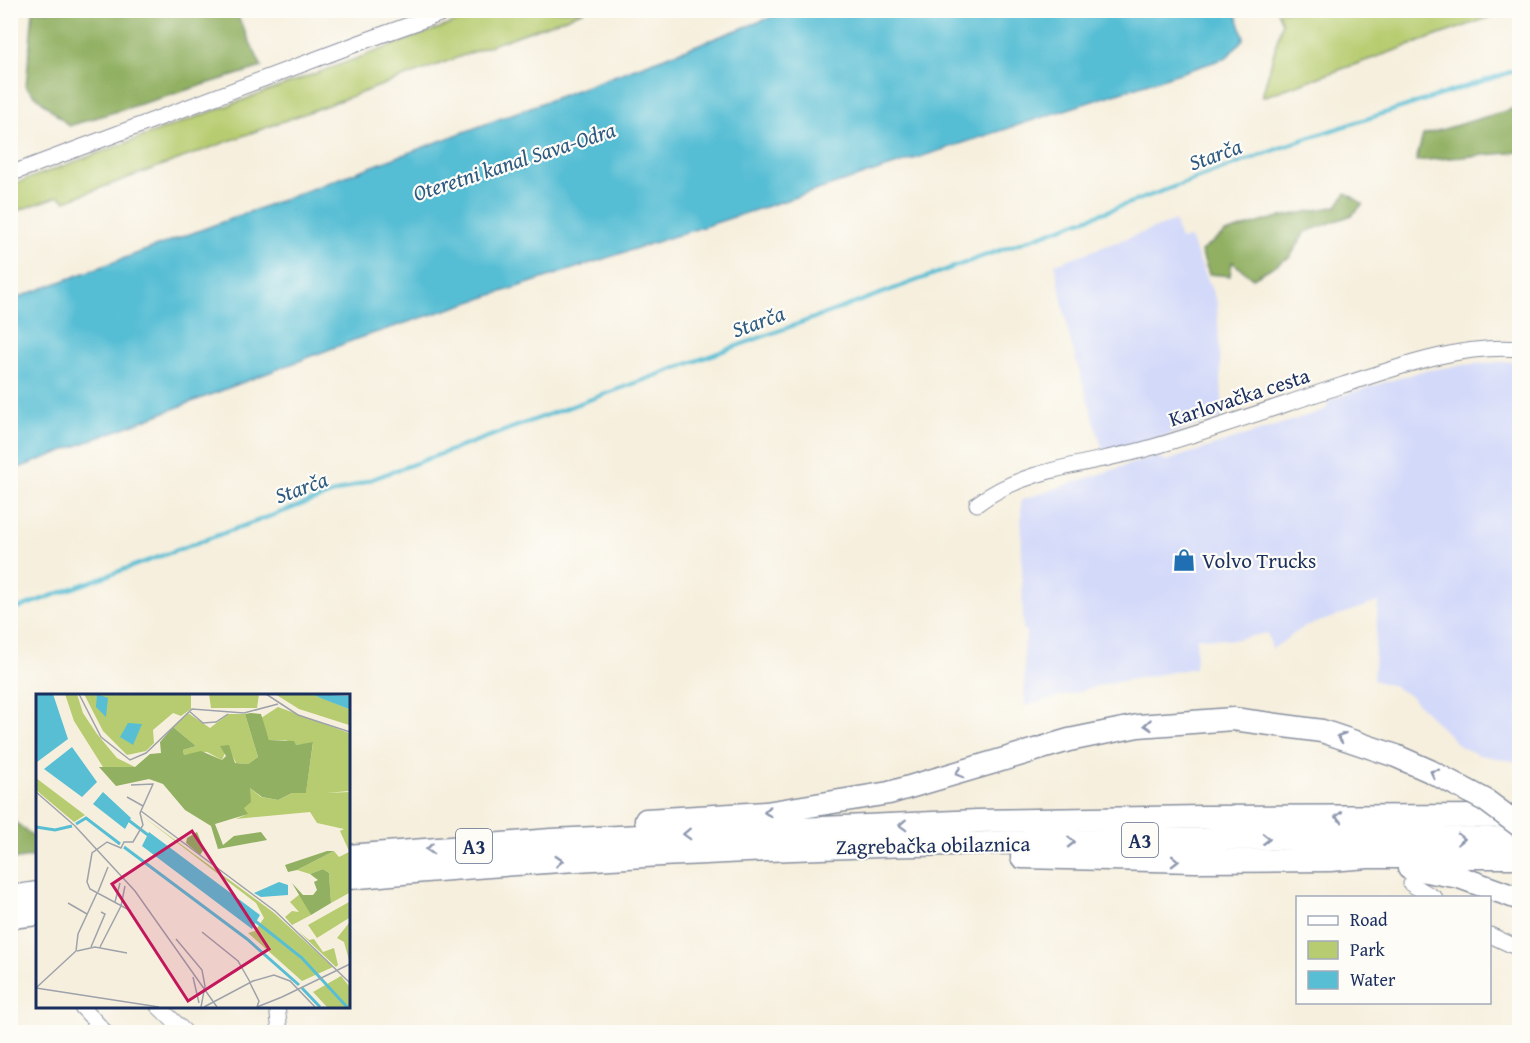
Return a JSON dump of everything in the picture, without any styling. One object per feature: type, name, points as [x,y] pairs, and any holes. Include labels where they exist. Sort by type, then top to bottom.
[{"type":"highway","points":[[551,840],[578,825],[766,813],[889,793],[1069,740],[1138,726],[1233,719],[1322,731],[1396,756],[1485,800],[1520,826]]},
{"type":"highway","points":[[1398,817],[1418,806],[1520,804]]},
{"type":"highway","name":"Zagrebačka obilaznica","points":[[350,856],[551,840],[978,821],[1203,817],[1520,816]]},
{"type":"highway","name":"Zagrebačka obilaznica","points":[[350,878],[510,864],[760,850],[1214,838],[1520,838]]},
{"type":"highway","points":[[760,850],[816,861],[973,855],[1094,860],[1520,857]]},
{"type":"highway","points":[[1330,860],[1424,870],[1459,877],[1520,900]]},
{"type":"highway","points":[[10,897],[36,894]]},
{"type":"highway","points":[[10,917],[36,914]]},
{"type":"street","points":[[10,174],[451,10]]},
{"type":"street","name":"Karlovačka cesta","points":[[977,504],[993,492],[1031,477],[1147,449],[1412,363],[1460,352],[1520,349]]},
{"type":"street","points":[[1411,884],[1433,896]]},
{"type":"street","points":[[1491,935],[1520,949]]},
{"type":"street","points":[[83,1007],[105,1032]]},
{"type":"street","points":[[160,1007],[185,1032]]},
{"type":"street","points":[[277,1007],[280,1032]]},
{"type":"shaded area","points":[[1175,221],[1180,240],[1190,238],[1217,302],[1223,417],[1154,439],[1103,451],[1069,336],[1055,264]]},
{"type":"shaded area","points":[[1519,361],[1519,762],[1479,755],[1461,747],[1410,696],[1393,686],[1373,680],[1378,602],[1304,627],[1272,649],[1267,633],[1233,640],[1197,637],[1195,668],[1105,684],[1025,706],[1024,644],[1026,632],[1023,628],[1021,500],[1155,456],[1166,461],[1325,410],[1331,399],[1422,371],[1472,364]]},
{"type":"green space","points":[[489,10],[585,11],[65,201],[59,196],[11,213],[11,185]]},
{"type":"green space","points":[[33,11],[235,11],[262,67],[69,126],[26,87]]},
{"type":"green space","points":[[1277,11],[1508,11],[1262,97],[1282,23]]},
{"type":"green space","points":[[1519,107],[1519,152],[1416,161],[1423,135]]},
{"type":"green space","points":[[1346,193],[1363,204],[1352,215],[1305,232],[1290,257],[1253,278],[1232,262],[1230,276],[1209,274],[1201,251],[1225,233],[1275,218],[1337,206]]},
{"type":"green space","points":[[11,819],[36,838],[36,856],[11,860]]},
{"type":"water","name":"Oteretni kanal Sava-Odra","points":[[1235,10],[1244,38],[1226,58],[359,338],[11,471],[11,300],[788,11]]},
{"type":"waterway","name":"Starča","points":[[10,611],[1305,139],[1520,69]]},
{"type":"place","name":"Volvo Trucks","points":[[1184,560]]}]
